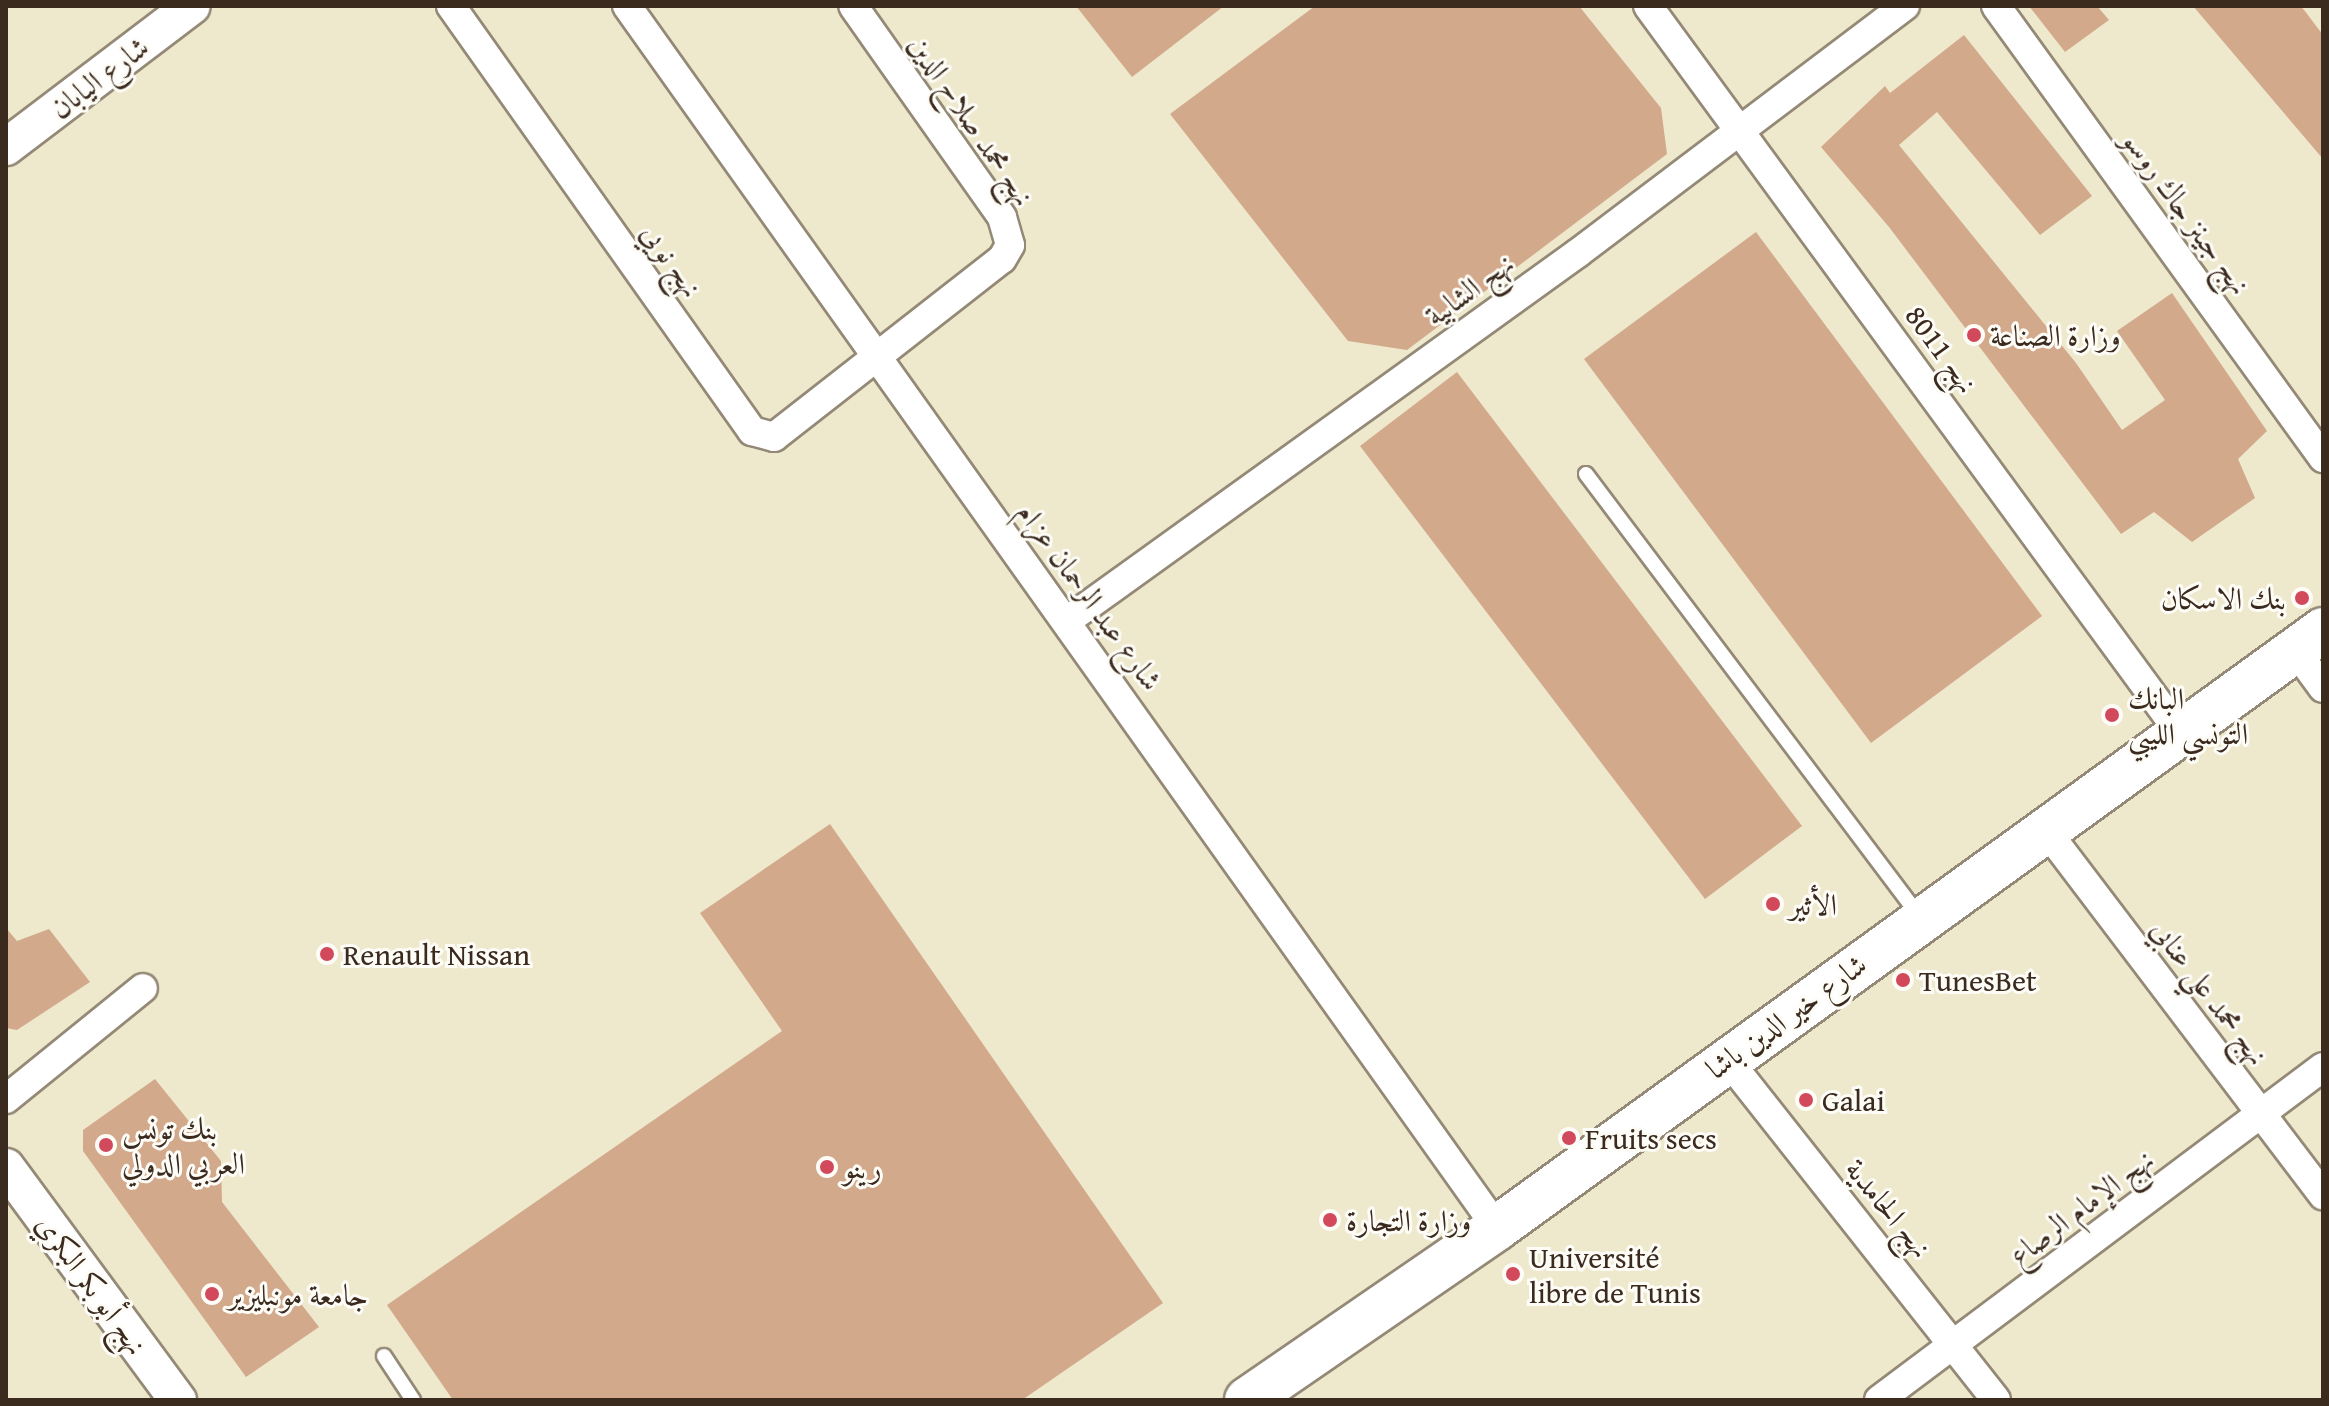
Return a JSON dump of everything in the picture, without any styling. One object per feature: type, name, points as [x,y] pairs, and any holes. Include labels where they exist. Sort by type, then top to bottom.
[{"type":"main road","name":"شارع خير الدين باشا","points":[[1247,1400],[1497,1228],[1920,917],[2309,640]]},
{"type":"street","name":"شارع اليابان","points":[[6,147],[192,6]]},
{"type":"street","name":"نهج نويي","points":[[451,6],[752,431],[774,437],[787,430],[874,360]]},
{"type":"street","name":"شارع عبد الرحمان عزام","points":[[627,6],[874,360],[1068,620],[1497,1228]]},
{"type":"street","name":"نهج محمد صلاح الدين","points":[[853,6],[1002,217],[1010,245],[1002,259],[874,360]]},
{"type":"street","name":"نهج 8011","points":[[1648,6],[2180,733]]},
{"type":"street","name":"نهج الشابية","points":[[1068,620],[1578,253],[1739,127],[1905,6]]},
{"type":"street","name":"نهج جينز جاك روسو","points":[[1996,6],[2323,458]]},
{"type":"street","points":[[2309,640],[2323,688]]},
{"type":"street","name":"نهج محمد علي عنابي","points":[[2045,829],[2323,1195]]},
{"type":"street","points":[[6,1099],[143,988]]},
{"type":"street","name":"نهج الحامدية","points":[[1727,1059],[1955,1344],[1996,1400]]},
{"type":"street","name":"نهج الإمام الرصاع","points":[[1879,1400],[2323,1067]]},
{"type":"street","name":"نهج أبو بكر البكري","points":[[6,1167],[178,1400]]},
{"type":"lane","points":[[1586,474],[1920,917]]},
{"type":"lane","points":[[384,1356],[413,1400]]},
{"type":"building","points":[[1076,6],[1224,6],[1132,77]]},
{"type":"building","points":[[1315,6],[1579,6],[1661,108],[1667,154],[1407,350],[1348,341],[1170,114]]},
{"type":"building","points":[[2029,6],[2097,6],[2109,20],[2065,52]]},
{"type":"building","points":[[2193,6],[2301,6],[2323,35],[2323,159]]},
{"type":"building","points":[[1964,35],[2092,196],[2040,235],[1937,112],[1899,145],[2076,363],[2122,430],[2165,400],[2117,331],[2172,293],[2267,431],[2238,459],[2255,498],[2192,542],[2154,512],[2121,534],[1889,227],[1821,147],[1885,86],[1890,93]]},
{"type":"building","points":[[1756,232],[2042,616],[1871,743],[1584,359]]},
{"type":"building","points":[[1457,372],[1802,826],[1705,899],[1360,446]]},
{"type":"building","name":"رينو","points":[[830,824],[1163,1303],[1022,1400],[453,1400],[387,1305],[782,1031],[700,913]]},
{"type":"building","points":[[6,928],[17,941],[49,929],[90,982],[17,1030],[6,1028]]},
{"type":"building","points":[[155,1079],[221,1161],[222,1202],[319,1327],[246,1377],[83,1151],[83,1130]]},
{"type":"place","name":"وزارة الصناعة","points":[[1974,335]]},
{"type":"place","name":"بنك الاسكان","points":[[2302,598]]},
{"type":"place","name":"البانك التونسي الليبي","points":[[2112,715]]},
{"type":"place","name":"الأثير","points":[[1773,904]]},
{"type":"place","name":"Renault Nissan","points":[[327,954]]},
{"type":"place","name":"TunesBet","points":[[1903,980]]},
{"type":"place","name":"Galai","points":[[1806,1100]]},
{"type":"place","name":"Fruits secs","points":[[1569,1138]]},
{"type":"place","name":"بنك تونس العربي الدولي","points":[[106,1145]]},
{"type":"place","name":"رينو","points":[[827,1167]]},
{"type":"place","name":"وزارة التجارة","points":[[1330,1220]]},
{"type":"place","name":"Université libre de Tunis","points":[[1513,1274]]},
{"type":"place","name":"جامعة مونبليزير","points":[[212,1294]]}]
